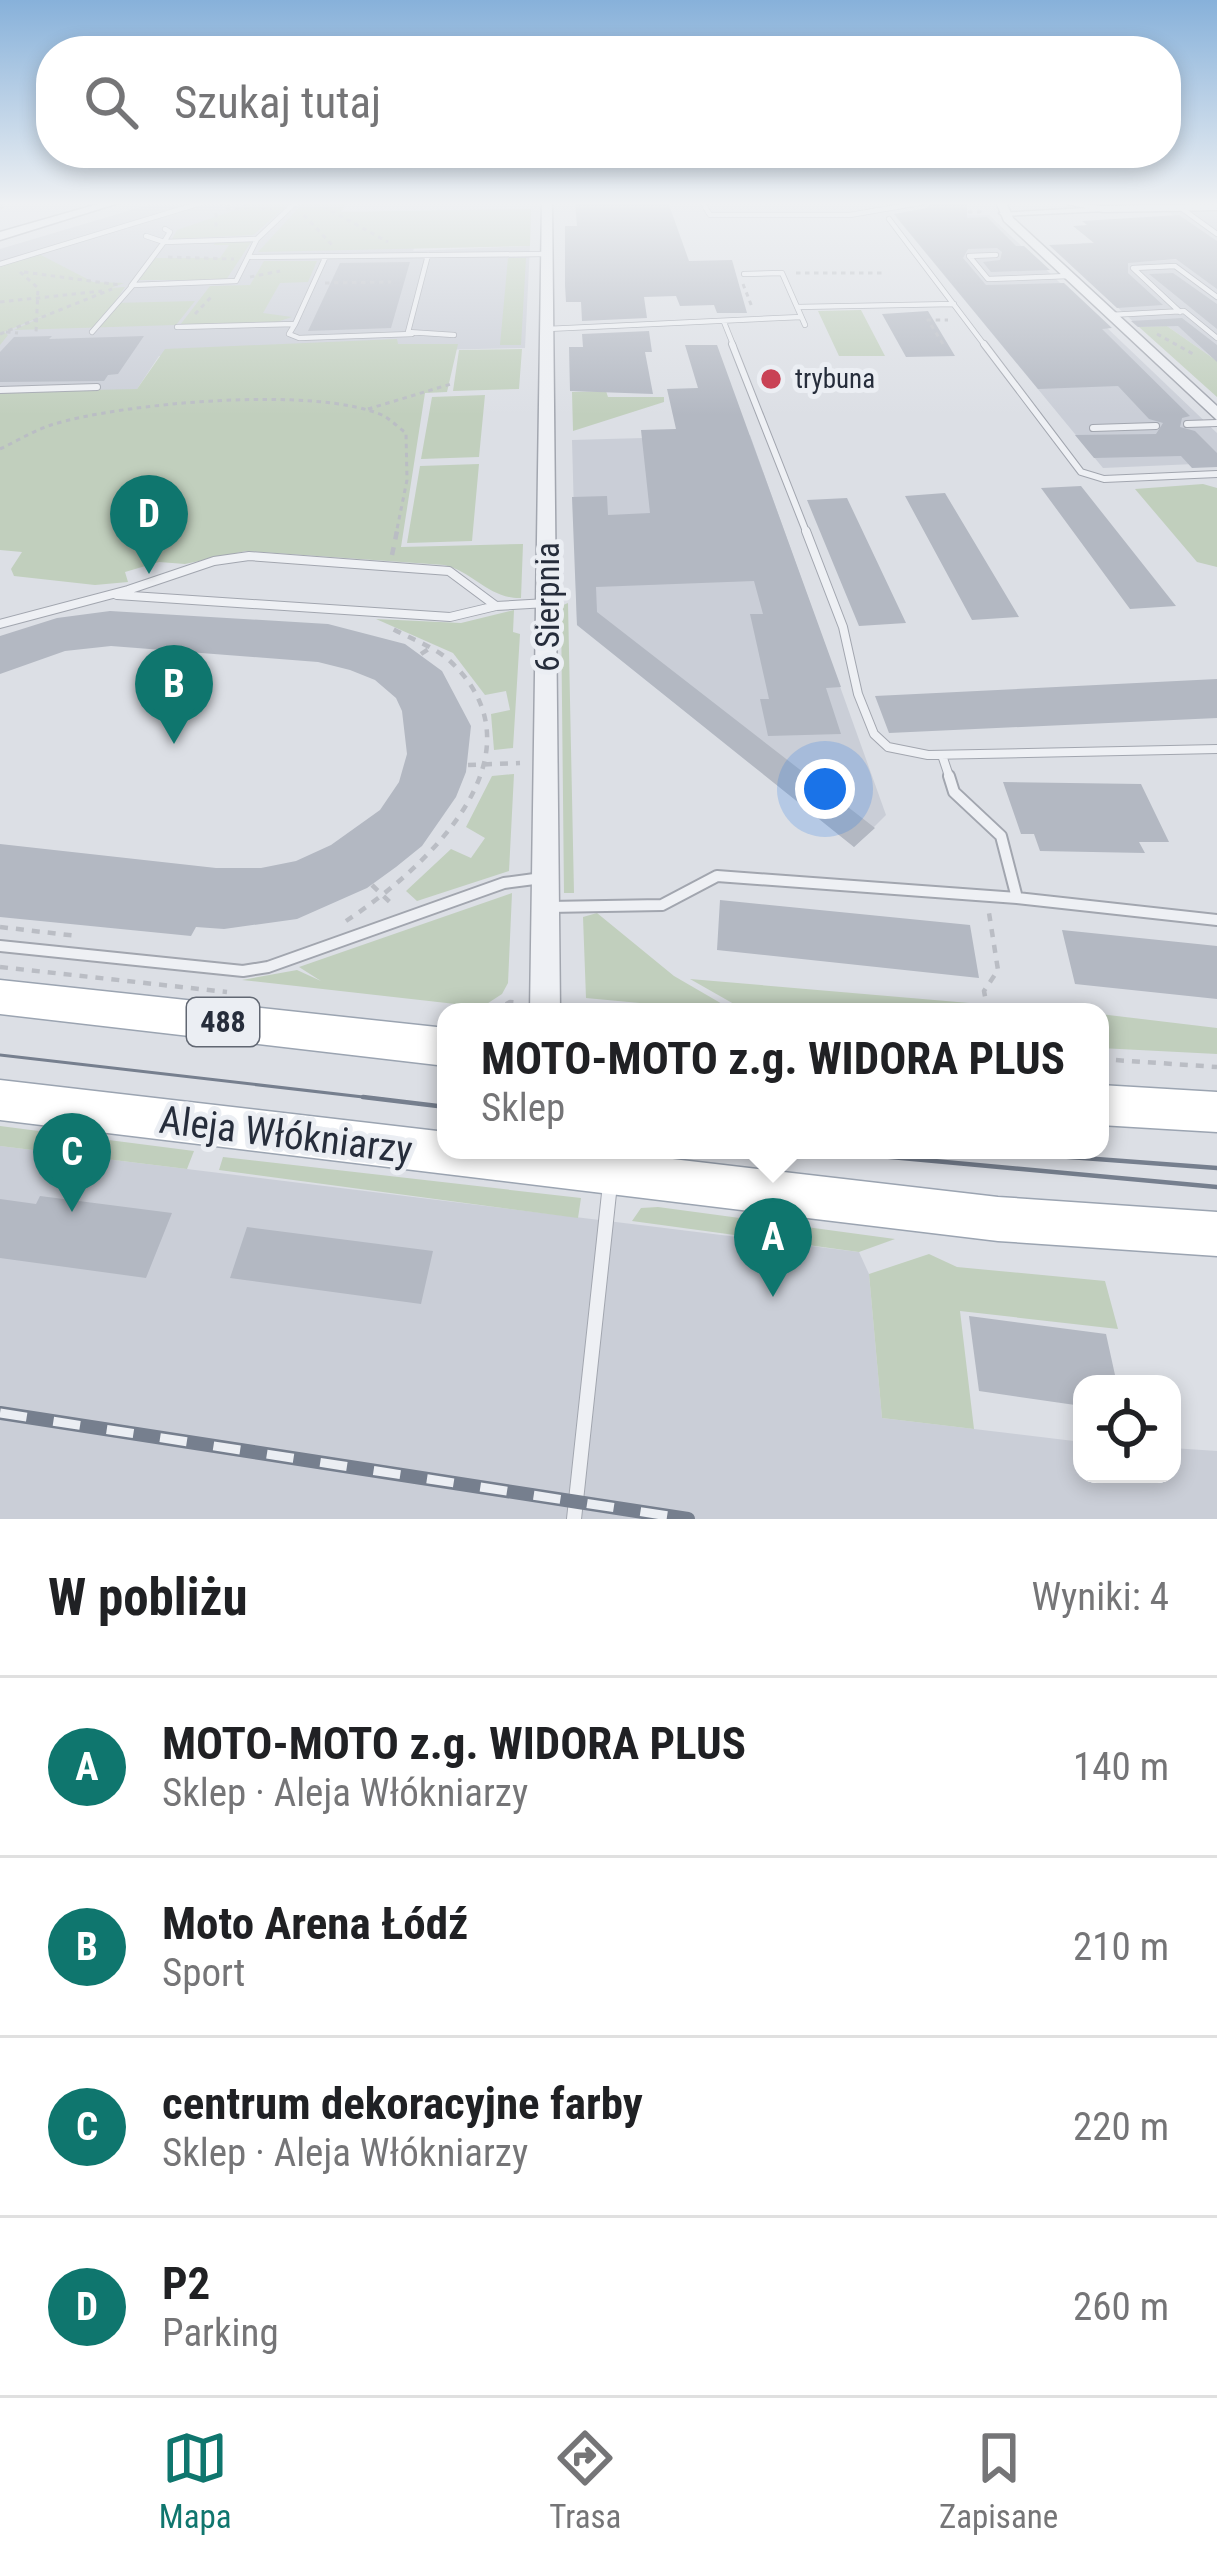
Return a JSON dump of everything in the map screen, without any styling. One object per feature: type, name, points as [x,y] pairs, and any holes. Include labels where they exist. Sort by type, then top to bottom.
[{"type":"main road","name":"488","points":[[0,998],[437,1046]]},
{"type":"main road","name":"Aleja Włókniarzy","points":[[0,1100],[437,1153]]},
{"type":"main road","points":[[1109,1106],[1217,1112]]},
{"type":"main road","name":"Aleja Włókniarzy","points":[[487,1159],[998,1219],[1217,1234]]},
{"type":"street","name":"6 Sierpnia","points":[[544,1003],[546,273]]},
{"type":"street","points":[[1066,273],[1217,419]]},
{"type":"lane","points":[[92,332],[140,273]]},
{"type":"lane","points":[[131,286],[236,281],[241,273]]},
{"type":"lane","points":[[318,273],[289,334],[299,338],[454,335]]},
{"type":"lane","points":[[412,334],[408,330],[423,273]]},
{"type":"lane","points":[[547,326],[803,322],[782,273],[744,274]]},
{"type":"lane","points":[[930,273],[1082,472],[1103,479],[1217,474]]},
{"type":"lane","points":[[983,273],[988,279],[1069,276]]},
{"type":"lane","points":[[1138,273],[1217,338]]},
{"type":"lane","points":[[1184,273],[1217,297]]},
{"type":"lane","points":[[797,308],[953,304]]},
{"type":"lane","points":[[1110,315],[1180,312]]},
{"type":"lane","points":[[722,322],[843,627],[858,694],[874,734],[888,747],[942,755],[1217,749]]},
{"type":"lane","points":[[180,327],[295,323]]},
{"type":"lane","points":[[728,333],[742,333]]},
{"type":"lane","points":[[0,390],[97,387]]},
{"type":"lane","points":[[1187,424],[1217,419]]},
{"type":"lane","points":[[1093,428],[1156,426]]},
{"type":"lane","points":[[766,432],[781,431]]},
{"type":"lane","points":[[0,624],[238,556],[448,571],[496,606]]},
{"type":"lane","points":[[111,595],[450,617],[496,606],[547,603]]},
{"type":"lane","points":[[942,755],[954,792],[1001,836],[1017,898]]},
{"type":"lane","points":[[545,907],[655,905],[679,900],[717,876],[1017,898],[1217,920]]},
{"type":"lane","points":[[0,946],[243,970],[268,967],[504,884],[546,877]]},
{"type":"lane","points":[[574,1519],[611,1174]]},
{"type":"path","points":[[21,273],[38,288],[36,332]]},
{"type":"path","points":[[27,273],[131,286]]},
{"type":"path","points":[[782,273],[886,273]]},
{"type":"path","points":[[744,274],[752,307],[745,307]]},
{"type":"path","points":[[180,327],[227,282]]},
{"type":"path","points":[[313,283],[391,282]]},
{"type":"path","points":[[0,302],[131,286]]},
{"type":"path","points":[[2,332],[108,290]]},
{"type":"path","points":[[944,344],[928,320],[955,320]]},
{"type":"path","points":[[2,332],[18,333]]},
{"type":"path","points":[[1145,333],[1166,335],[1195,356]]},
{"type":"path","points":[[368,410],[452,384]]},
{"type":"path","points":[[0,449],[48,426],[150,409],[313,402],[368,410],[390,418],[406,433],[407,480],[389,566]]},
{"type":"path","points":[[330,927],[385,898],[429,859],[478,792],[486,764],[485,715],[464,677],[433,646],[366,621],[358,610]]},
{"type":"path","points":[[421,654],[433,646]]},
{"type":"path","points":[[467,765],[520,763]]},
{"type":"path","points":[[372,885],[407,918]]},
{"type":"path","points":[[986,1003],[984,991],[998,970],[989,913],[1012,915]]},
{"type":"path","points":[[0,927],[96,938]]},
{"type":"path","points":[[508,1003],[520,1003]]},
{"type":"path","points":[[1109,1060],[1217,1067]]},
{"type":"shaded area","points":[[0,273],[529,273],[525,348],[159,356],[137,389],[0,403]]},
{"type":"shaded area","points":[[942,273],[1050,273],[1217,433],[1217,463],[1103,468]]},
{"type":"shaded area","points":[[1118,273],[1217,273],[1217,361],[1167,326],[1139,327],[1093,285]]},
{"type":"shaded area","points":[[750,435],[886,815],[854,847],[577,625],[572,440]]},
{"type":"shaded area","points":[[0,1146],[859,1252],[869,1274],[882,1418],[1073,1441],[1073,1483],[1181,1483],[1181,1449],[1217,1451],[1217,1519],[0,1519]]},
{"type":"green space","points":[[0,273],[75,273],[93,282],[124,283],[111,288],[125,287],[114,303],[195,301],[176,325],[14,330],[52,312],[4,332],[8,335],[0,345]]},
{"type":"green space","points":[[142,273],[231,273],[226,280],[136,280]]},
{"type":"green space","points":[[257,273],[312,273],[308,282],[280,283],[263,313],[292,317],[277,322],[180,325],[210,286],[250,285]]},
{"type":"green space","points":[[507,273],[525,273],[521,345],[500,345]]},
{"type":"green space","points":[[861,310],[885,356],[839,356],[818,311]]},
{"type":"green space","points":[[1167,326],[1217,361],[1217,397],[1139,327]]},
{"type":"green space","points":[[397,339],[398,344],[458,344],[447,392],[425,393],[401,547],[523,544],[521,598],[500,594],[444,565],[246,551],[185,564],[159,562],[125,572],[128,582],[95,585],[14,576],[11,569],[22,552],[0,550],[0,392],[137,389],[165,349]]},
{"type":"green space","points":[[522,349],[519,389],[453,391],[459,350]]},
{"type":"green space","points":[[606,391],[608,397],[664,397],[664,402],[573,431],[572,392]]},
{"type":"green space","points":[[485,395],[479,457],[421,459],[432,397]]},
{"type":"green space","points":[[479,464],[472,541],[407,543],[420,466]]},
{"type":"green space","points":[[1203,484],[1217,488],[1217,567],[1197,562],[1135,489]]},
{"type":"green space","points":[[568,603],[574,893],[564,893],[561,606]]},
{"type":"green space","points":[[514,610],[513,632],[520,634],[513,748],[494,750],[491,714],[510,710],[506,691],[485,695],[453,653],[376,619],[461,623]]},
{"type":"green space","points":[[514,774],[509,871],[417,901],[406,891],[451,849],[471,858],[485,838],[466,827],[492,776]]},
{"type":"green space","points":[[512,893],[508,983],[488,1003],[446,1003],[242,980],[297,970],[321,981],[299,967]]},
{"type":"green space","points":[[597,913],[674,976],[720,1003],[586,998],[583,917]]},
{"type":"green space","points":[[690,979],[969,1003],[732,1003]]},
{"type":"green space","points":[[1109,1015],[1217,1028],[1217,1054],[1109,1048]]},
{"type":"green space","points":[[0,1126],[194,1151],[187,1169],[0,1146]]},
{"type":"green space","points":[[223,1157],[581,1198],[578,1218],[219,1170]]},
{"type":"green space","points":[[641,1208],[895,1239],[859,1252],[632,1221]]},
{"type":"green space","points":[[929,1254],[957,1267],[1105,1281],[1118,1329],[960,1311],[974,1429],[882,1418],[869,1274]]},
{"type":"building","points":[[335,273],[407,273],[391,328],[308,331]]},
{"type":"building","points":[[566,273],[736,273],[747,313],[717,313],[714,305],[680,306],[676,296],[644,297],[647,318],[582,321],[581,302],[566,302]]},
{"type":"building","points":[[942,273],[976,273],[986,285],[1064,283],[1112,328],[1102,329],[1190,416],[1182,418],[1180,427],[1195,431],[1217,453],[1217,467],[1192,468],[1181,456],[1094,458],[1075,435],[1156,434],[1163,423],[1149,419],[1118,386],[1038,389]]},
{"type":"building","points":[[1079,273],[1128,273],[1163,305],[1117,308]]},
{"type":"building","points":[[1173,273],[1217,304],[1217,329],[1149,274]]},
{"type":"building","points":[[1195,273],[1217,273],[1217,289]]},
{"type":"building","points":[[928,311],[955,356],[906,357],[882,314]]},
{"type":"building","points":[[1182,318],[1217,345],[1217,362],[1178,326],[1138,327],[1131,321]]},
{"type":"building","points":[[649,331],[652,352],[645,352],[653,394],[570,391],[569,347],[583,347],[582,334]]},
{"type":"building","points":[[52,336],[49,339],[144,336],[118,374],[104,381],[0,382],[0,352],[14,337]]},
{"type":"building","points":[[685,345],[717,345],[841,687],[826,688],[841,734],[768,736],[760,699],[769,699],[750,614],[763,614],[754,581],[596,587],[597,612],[875,828],[854,847],[577,625],[572,497],[607,496],[608,515],[650,513],[641,430],[676,429],[667,389],[698,388]]},
{"type":"building","points":[[1081,486],[1176,606],[1130,609],[1041,488]]},
{"type":"building","points":[[945,493],[1019,617],[972,620],[905,496]]},
{"type":"building","points":[[847,498],[906,623],[859,626],[807,500]]},
{"type":"building","points":[[110,611],[328,624],[405,644],[442,671],[471,726],[466,772],[456,797],[422,846],[396,867],[367,888],[297,919],[224,929],[196,927],[191,936],[0,917],[0,844],[216,868],[261,868],[296,861],[331,845],[380,810],[399,782],[407,754],[402,711],[396,698],[375,680],[350,670],[318,662],[111,646],[65,651],[0,674],[0,636],[57,618]]},
{"type":"building","points":[[1217,679],[1217,718],[889,733],[875,696]]},
{"type":"building","points":[[1003,782],[1141,784],[1169,842],[1139,842],[1145,853],[1040,851],[1034,834],[1021,834]]},
{"type":"building","points":[[720,900],[970,925],[979,978],[717,950]]},
{"type":"building","points":[[1062,930],[1217,946],[1217,999],[1075,984]]},
{"type":"building","points":[[40,1196],[172,1213],[146,1278],[0,1258],[0,1199],[36,1204]]},
{"type":"building","points":[[247,1227],[433,1251],[421,1304],[230,1278]]},
{"type":"building","points":[[969,1316],[1106,1334],[1115,1375],[1073,1375],[1073,1405],[979,1391]]},
{"type":"tram line","points":[[0,1055],[389,1100]]},
{"type":"tram line","points":[[363,1097],[437,1106]]},
{"type":"tram line","points":[[913,1159],[1217,1187]]},
{"type":"tram line","points":[[1097,1159],[1217,1168]]},
{"type":"railway","points":[[0,1413],[688,1519]]},
{"type":"place","name":"trybuna","points":[[771,379]]},
{"type":"place","name":"P2","points":[[149,574]]},
{"type":"place","name":"Moto Arena Łódź","points":[[174,744]]},
{"type":"place","name":"centrum dekoracyjne farby","points":[[72,1212]]},
{"type":"place","name":"MOTO-MOTO z.g. WIDORA PLUS","points":[[773,1297]]}]
